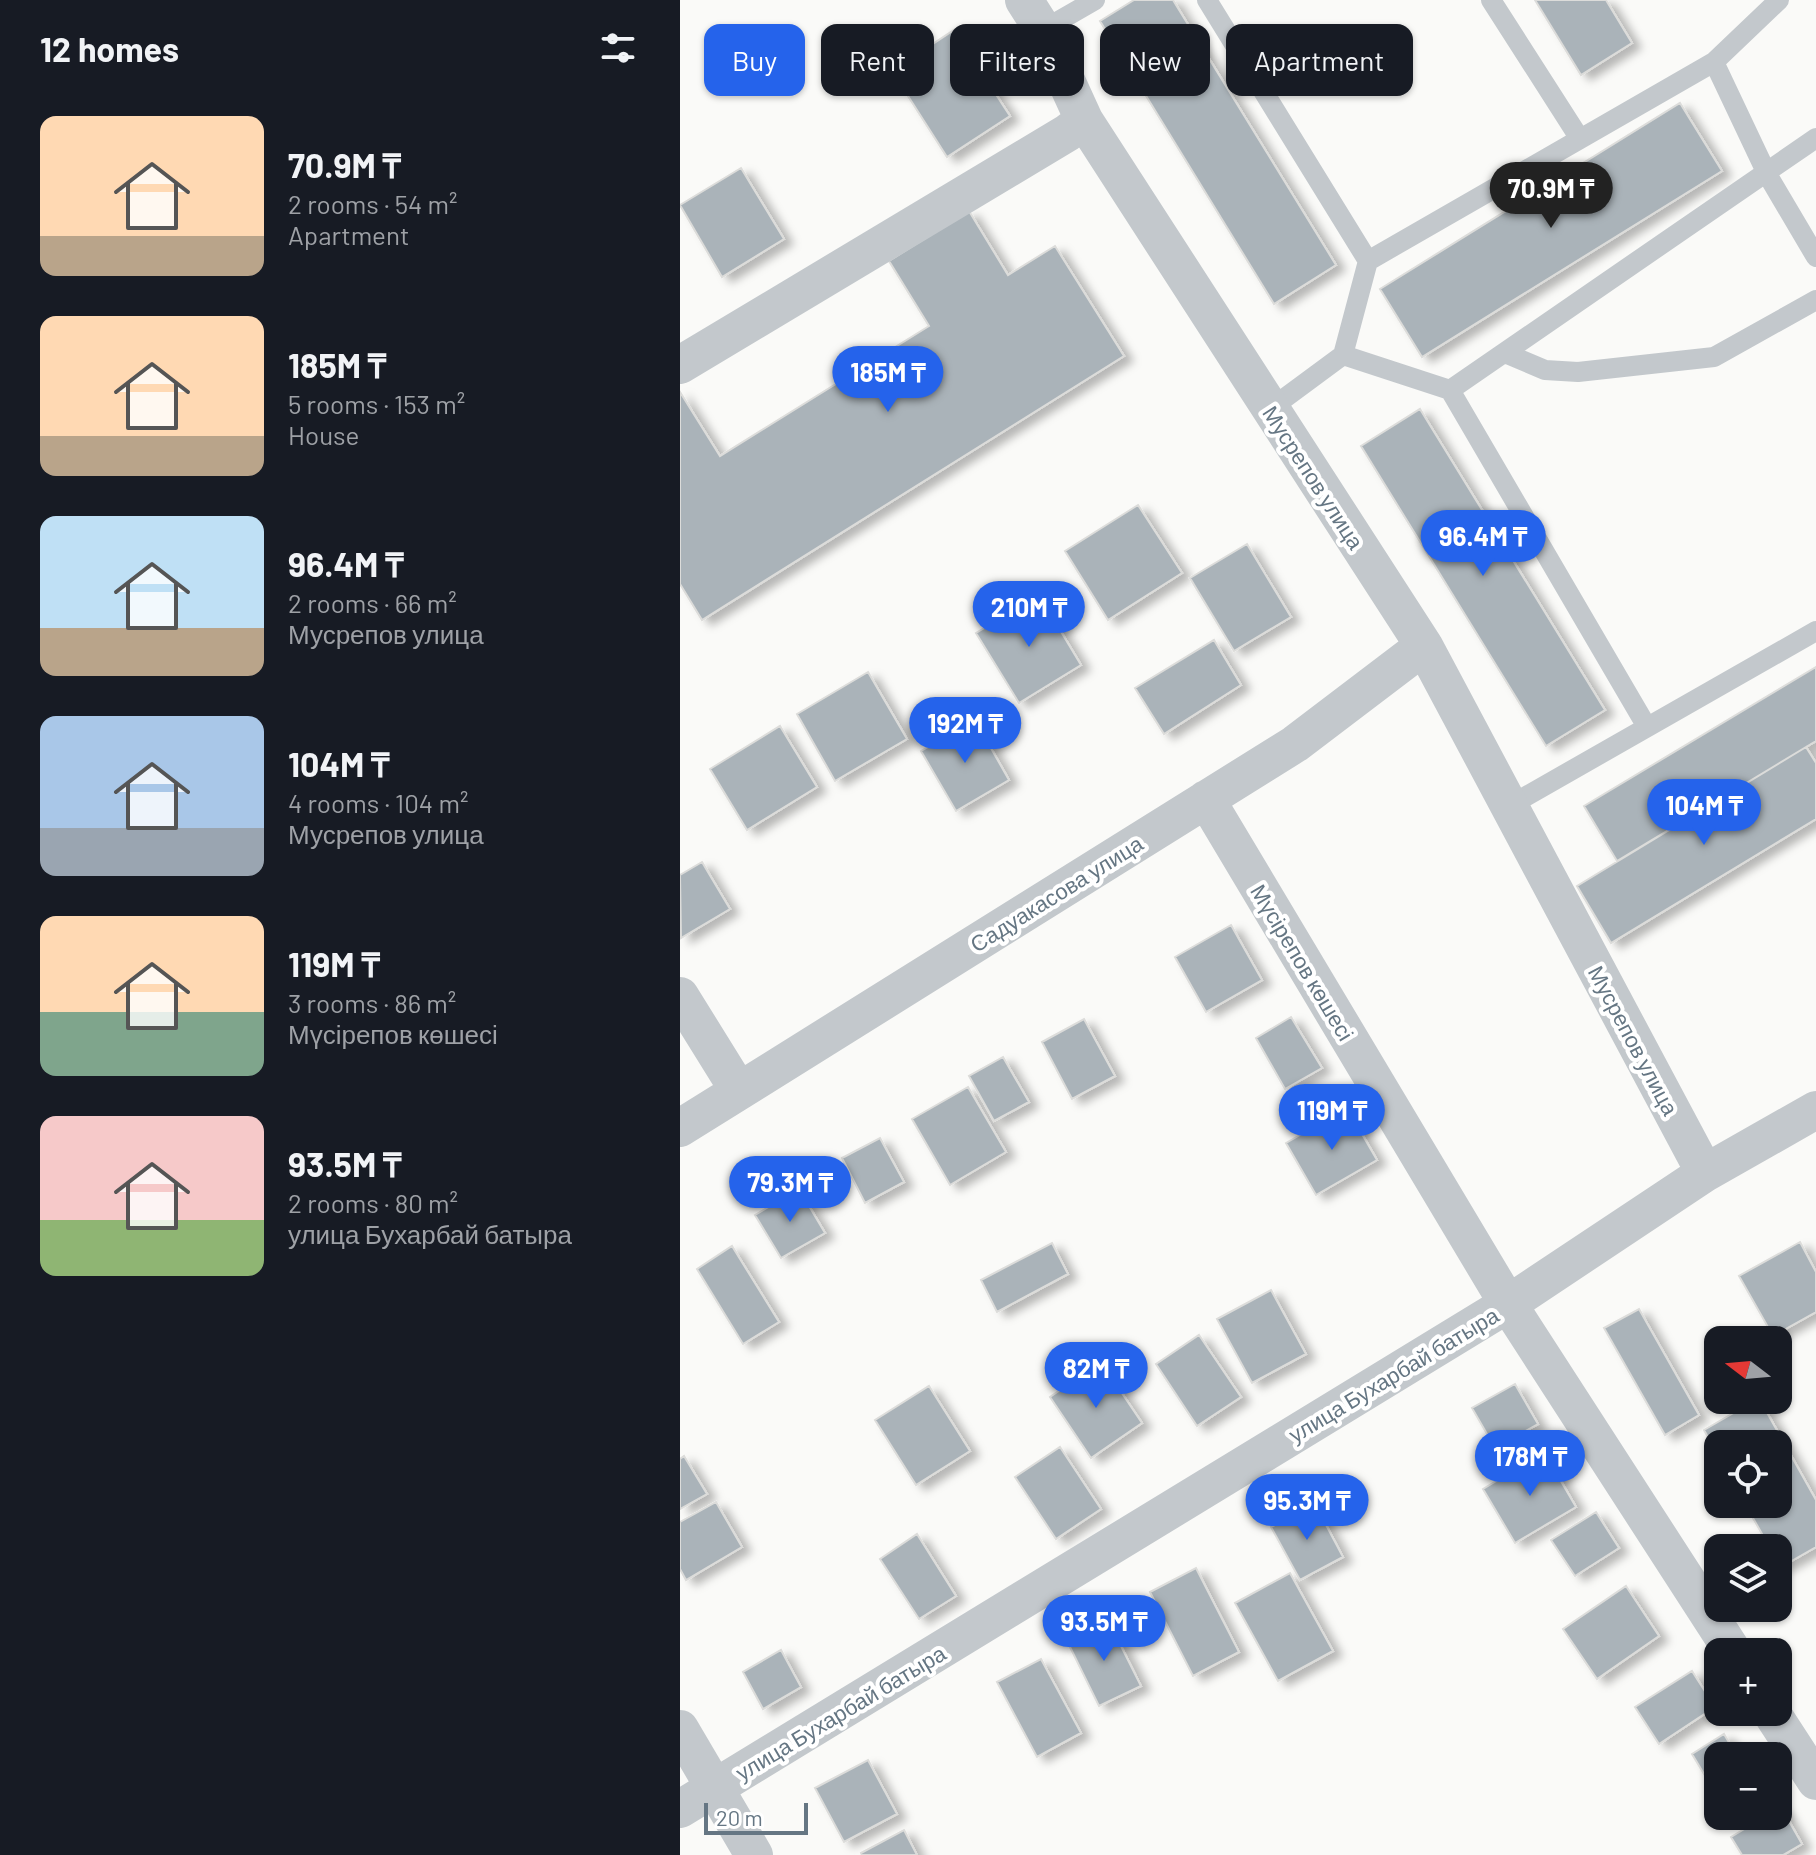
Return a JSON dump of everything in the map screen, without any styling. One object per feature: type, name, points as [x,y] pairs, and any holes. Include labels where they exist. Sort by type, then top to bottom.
[{"type":"street","name":"Мусрепов улица","points":[[1033,15],[1084,120],[1424,646],[1705,1173]]},
{"type":"street","points":[[680,365],[1084,120]]},
{"type":"street","name":"Садуакасова улица","points":[[680,1128],[1295,744],[1424,646]]},
{"type":"street","name":"Мүсірепов көшесі","points":[[1206,799],[1508,1304],[1724,1638]]},
{"type":"street","points":[[680,996],[739,1091]]},
{"type":"street","name":"улица Бухарбай батыра","points":[[680,1809],[1508,1304],[1705,1173],[1816,1110]]},
{"type":"street","points":[[1780,1726],[1816,1781]]},
{"type":"street","points":[[680,1729],[754,1855]]},
{"type":"lane","points":[[1033,15],[1095,0]]},
{"type":"lane","points":[[1207,0],[1368,261]]},
{"type":"lane","points":[[1491,0],[1580,139]]},
{"type":"lane","points":[[1270,409],[1343,355],[1368,261],[1714,62],[1779,0]]},
{"type":"lane","points":[[1714,62],[1767,174],[1816,257]]},
{"type":"lane","points":[[1450,390],[1816,138]]},
{"type":"lane","points":[[1505,353],[1545,370],[1578,372],[1714,357],[1816,300]]},
{"type":"lane","points":[[1343,355],[1450,390],[1647,727]]},
{"type":"lane","points":[[1509,806],[1816,631]]},
{"type":"building","points":[[1134,0],[1173,0],[1188,24],[1102,24],[1100,21]]},
{"type":"building","points":[[1535,0],[1606,0],[1632,43],[1581,75]]},
{"type":"building","points":[[950,33],[950,96],[997,96],[1010,116],[947,157],[908,96],[934,96],[934,43]]},
{"type":"building","points":[[1210,60],[1226,86],[1226,96],[1232,96],[1336,265],[1274,304],[1146,96],[1210,96]]},
{"type":"building","points":[[1680,103],[1722,171],[1422,357],[1380,289]]},
{"type":"building","points":[[741,168],[784,239],[722,277],[680,205]]},
{"type":"building","points":[[969,211],[1008,275],[1055,246],[1124,356],[702,620],[680,584],[680,392],[720,456],[929,326],[889,261]]},
{"type":"building","points":[[1420,409],[1605,710],[1546,746],[1361,446]]},
{"type":"building","points":[[1138,505],[1182,573],[1108,620],[1065,551]]},
{"type":"building","points":[[1247,544],[1291,617],[1234,651],[1190,578]]},
{"type":"building","points":[[1039,595],[1081,665],[1019,703],[976,633]]},
{"type":"building","points":[[1214,640],[1241,685],[1164,734],[1135,688]]},
{"type":"building","points":[[1816,667],[1816,741],[1617,861],[1584,806]]},
{"type":"building","points":[[868,672],[907,739],[835,781],[797,714]]},
{"type":"building","points":[[975,720],[1009,780],[956,811],[921,751]]},
{"type":"building","points":[[780,726],[817,787],[747,830],[710,769]]},
{"type":"building","points":[[1806,747],[1816,763],[1816,819],[1611,943],[1577,886]]},
{"type":"building","points":[[702,862],[730,909],[681,938],[680,875]]},
{"type":"building","points":[[1231,925],[1262,980],[1206,1012],[1175,957]]},
{"type":"building","points":[[1291,1017],[1322,1068],[1285,1089],[1256,1038]]},
{"type":"building","points":[[1084,1019],[1115,1076],[1072,1099],[1042,1042]]},
{"type":"building","points":[[1003,1057],[1029,1102],[994,1121],[969,1076]]},
{"type":"building","points":[[968,1087],[1006,1152],[950,1185],[912,1119]]},
{"type":"building","points":[[1347,1108],[1377,1160],[1316,1195],[1286,1143]]},
{"type":"building","points":[[880,1138],[904,1182],[865,1203],[842,1158]]},
{"type":"building","points":[[799,1189],[825,1233],[781,1258],[755,1215]]},
{"type":"building","points":[[1800,1242],[1816,1272],[1816,1312],[1791,1326],[1767,1326],[1739,1276]]},
{"type":"building","points":[[1052,1243],[1068,1274],[997,1312],[981,1280]]},
{"type":"building","points":[[732,1246],[779,1322],[743,1344],[697,1269]]},
{"type":"building","points":[[1271,1290],[1306,1354],[1252,1383],[1217,1319]]},
{"type":"building","points":[[1639,1309],[1699,1415],[1665,1435],[1604,1328]]},
{"type":"building","points":[[1199,1335],[1241,1397],[1197,1426],[1156,1364]]},
{"type":"building","points":[[1101,1362],[1142,1423],[1091,1458],[1050,1397]]},
{"type":"building","points":[[1515,1384],[1538,1424],[1495,1448],[1472,1408]]},
{"type":"building","points":[[929,1386],[970,1451],[916,1485],[875,1420]]},
{"type":"building","points":[[1732,1414],[1768,1414],[1777,1430],[1704,1430]]},
{"type":"building","points":[[1060,1447],[1101,1509],[1056,1539],[1015,1477]]},
{"type":"building","points":[[1544,1452],[1576,1507],[1515,1543],[1483,1489]]},
{"type":"building","points":[[684,1456],[707,1494],[680,1509],[680,1459]]},
{"type":"building","points":[[1792,1457],[1816,1500],[1816,1547],[1792,1561],[1792,1534],[1762,1534],[1753,1518],[1792,1518]]},
{"type":"building","points":[[716,1502],[742,1547],[686,1580],[680,1569],[680,1522]]},
{"type":"building","points":[[1315,1504],[1343,1557],[1300,1580],[1271,1527]]},
{"type":"building","points":[[1596,1512],[1619,1548],[1575,1576],[1551,1540]]},
{"type":"building","points":[[917,1534],[956,1596],[919,1619],[880,1559]]},
{"type":"building","points":[[1196,1568],[1239,1652],[1193,1676],[1150,1592]]},
{"type":"building","points":[[1290,1573],[1333,1651],[1278,1681],[1235,1603]]},
{"type":"building","points":[[1626,1586],[1659,1636],[1597,1679],[1563,1629]]},
{"type":"building","points":[[1108,1620],[1141,1686],[1099,1706],[1067,1641]]},
{"type":"building","points":[[781,1650],[801,1687],[763,1709],[743,1672]]},
{"type":"building","points":[[1041,1659],[1081,1733],[1037,1757],[997,1682]]},
{"type":"building","points":[[1692,1671],[1704,1690],[1704,1714],[1659,1744],[1635,1707]]},
{"type":"building","points":[[1724,1734],[1729,1742],[1711,1742]]},
{"type":"building","points":[[1704,1746],[1704,1774],[1692,1754]]},
{"type":"building","points":[[868,1760],[897,1814],[844,1842],[815,1788]]},
{"type":"building","points":[[1792,1826],[1802,1844],[1783,1855],[1742,1855],[1731,1837],[1743,1830],[1792,1830]]},
{"type":"building","points":[[904,1830],[917,1855],[862,1855],[861,1853]]}]
